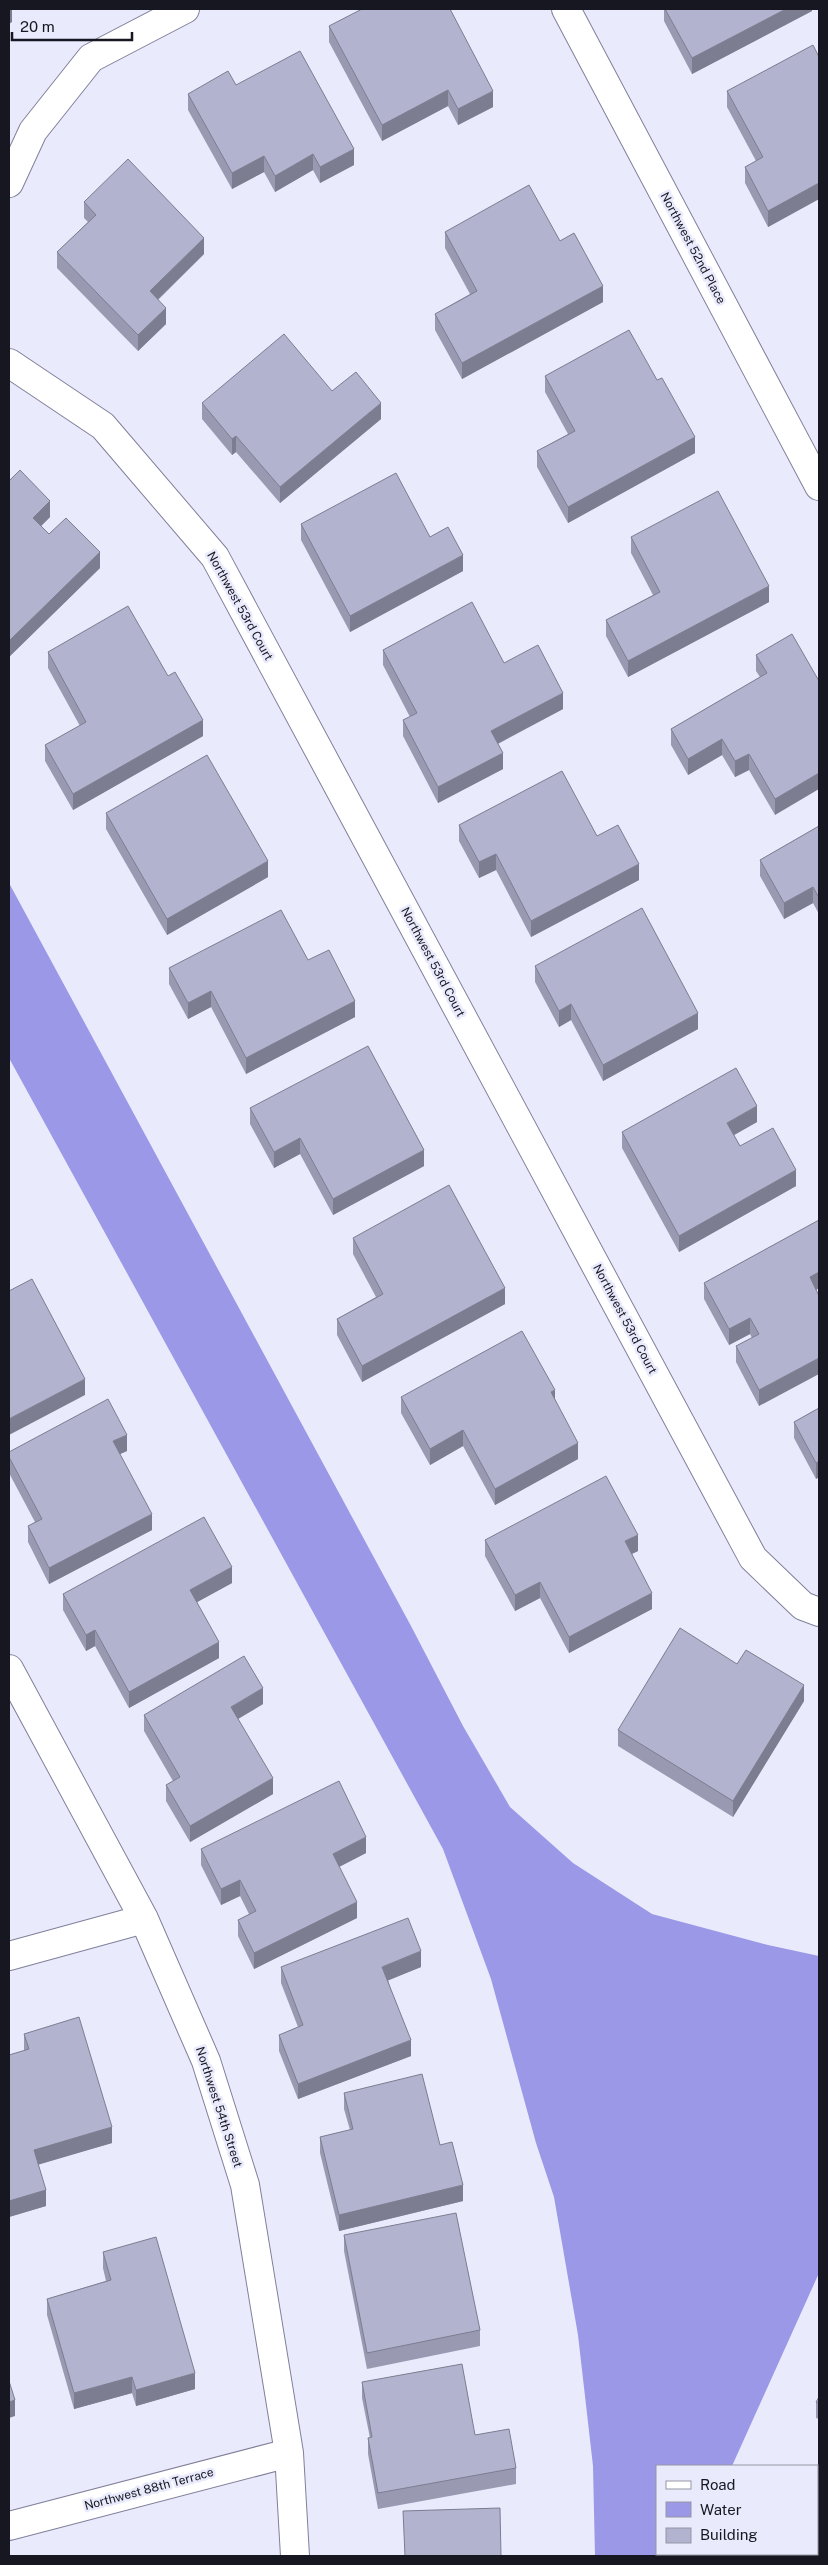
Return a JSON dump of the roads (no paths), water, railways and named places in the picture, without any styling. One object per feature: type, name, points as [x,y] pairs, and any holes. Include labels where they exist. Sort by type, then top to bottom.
[{"type":"street","points":[[9,183],[33,132],[91,58],[185,9]]},
{"type":"street","name":"Northwest 52nd Place","points":[[566,9],[819,486]]},
{"type":"street","name":"Northwest 53rd Court","points":[[9,363],[103,426],[215,557],[753,1558],[811,1609]]},
{"type":"street","name":"Northwest 54th Street","points":[[9,1670],[144,1919],[206,2061],[245,2185],[289,2453],[295,2556]]},
{"type":"street","points":[[9,1956],[144,1919]]},
{"type":"street","name":"Northwest 88th Terrace","points":[[9,2526],[289,2453]]},
{"type":"water","points":[[9,883],[411,1626],[463,1726],[510,1807],[573,1863],[652,1914],[768,1945],[819,1956],[819,2273],[732,2465],[656,2465],[656,2555],[699,2556],[595,2556],[593,2466],[578,2335],[554,2197],[536,2143],[491,1979],[443,1849],[9,1058]]}]
